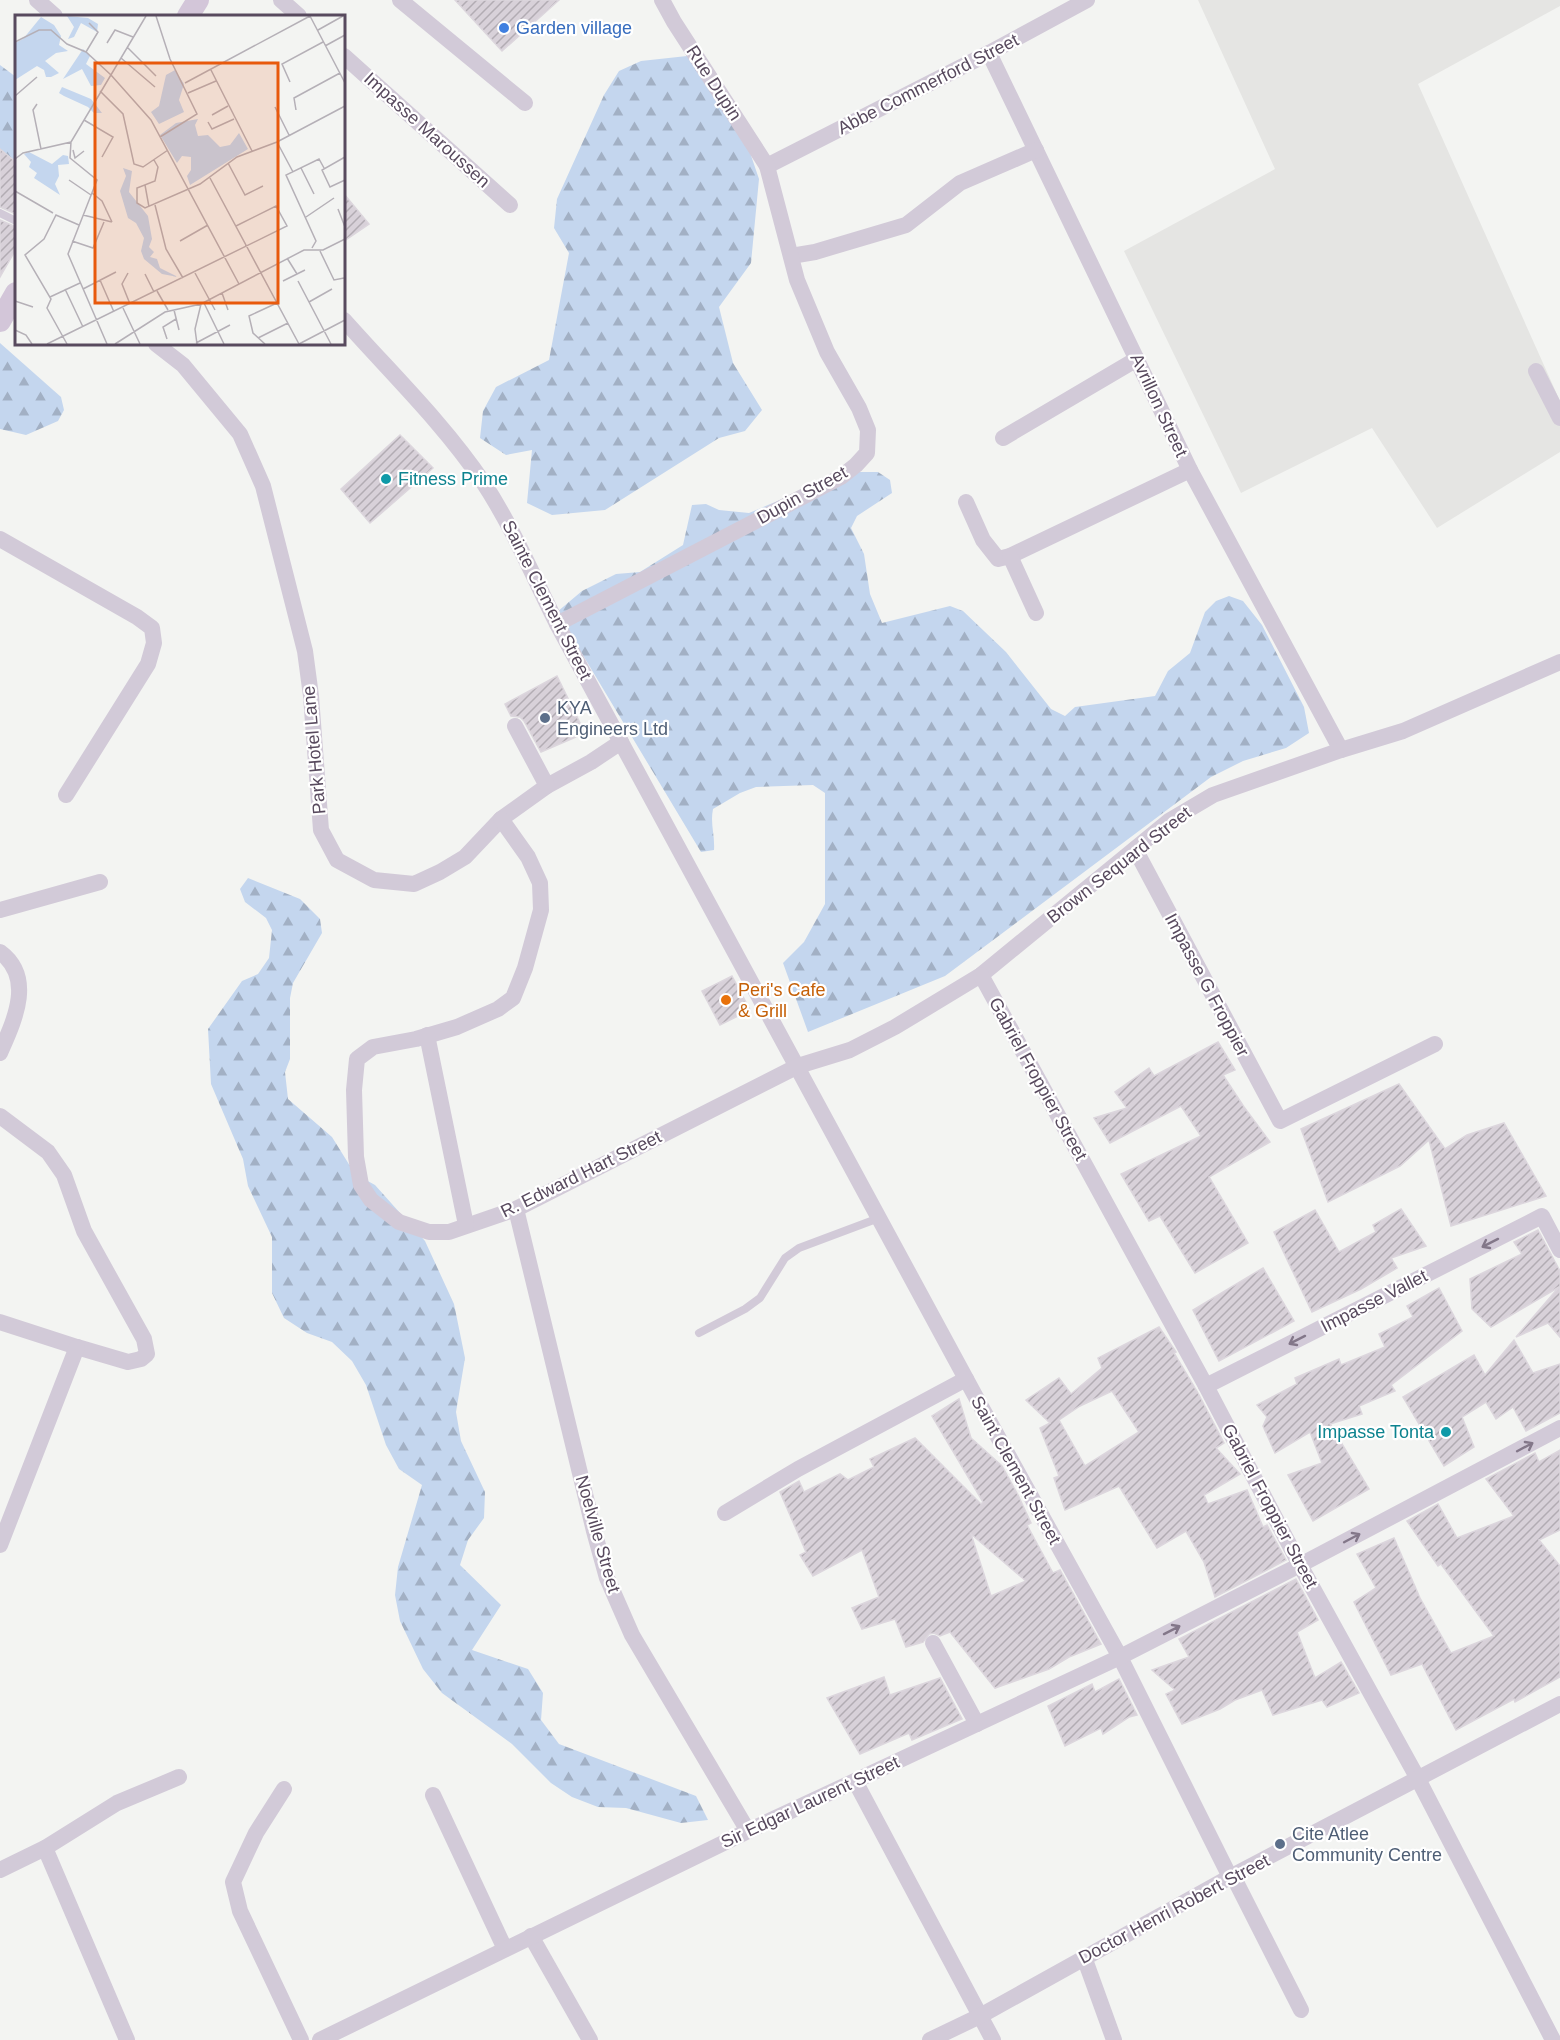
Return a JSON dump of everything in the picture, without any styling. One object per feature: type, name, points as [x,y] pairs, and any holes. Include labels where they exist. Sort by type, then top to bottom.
[{"type":"street","points":[[37,0],[54,15]]},
{"type":"street","points":[[189,15],[198,0]]},
{"type":"street","points":[[281,0],[299,15]]},
{"type":"street","points":[[400,0],[525,103]]},
{"type":"street","name":"Rue Dupin","points":[[662,0],[767,166]]},
{"type":"street","name":"Abbe Commerford Street","points":[[767,166],[989,53],[1087,0]]},
{"type":"street","name":"Avrillon Street","points":[[989,53],[1190,470],[1341,750]]},
{"type":"street","name":"Impasse Maroussen","points":[[345,57],[510,205]]},
{"type":"street","points":[[790,256],[815,252],[906,225],[960,183],[1036,150]]},
{"type":"street","name":"Dupin Street","points":[[557,624],[841,477],[867,453],[868,430],[859,408],[827,352],[797,280],[767,166]]},
{"type":"street","points":[[0,321],[15,295]]},
{"type":"street","name":"Sainte Clement Street","points":[[345,321],[449,437],[503,515],[557,624],[798,1066]]},
{"type":"street","name":"Park Hotel Lane","points":[[157,345],[183,365],[240,434],[263,486],[305,651],[311,696],[321,830],[337,860],[374,880],[414,884],[465,857],[501,819],[547,786],[591,762],[621,742]]},
{"type":"street","points":[[1003,438],[1137,359]]},
{"type":"street","points":[[1536,371],[1560,418]]},
{"type":"street","points":[[966,502],[983,540],[998,559],[1010,556],[1190,470]]},
{"type":"street","points":[[0,539],[137,616],[152,628],[154,643],[148,664],[66,795]]},
{"type":"street","points":[[1010,556],[1036,613]]},
{"type":"street","name":"Brown Sequard Street","points":[[798,1066],[850,1050],[895,1027],[981,975],[1169,821],[1213,795],[1402,731],[1558,668]]},
{"type":"street","points":[[515,726],[547,786]]},
{"type":"street","points":[[466,1226],[428,1035],[457,1027],[498,1009],[513,998],[525,968],[541,910],[540,883],[528,857],[501,819]]},
{"type":"street","name":"Impasse G Froppier","points":[[1135,849],[1280,1121],[1434,1044]]},
{"type":"street","points":[[0,910],[100,882]]},
{"type":"street","points":[[0,952],[13,965],[19,978],[20,994],[15,1016],[0,1053]]},
{"type":"street","name":"Gabriel Froppier Street","points":[[981,975],[1206,1386],[1300,1565],[1418,1778],[1550,2039]]},
{"type":"street","name":"R. Edward Hart Street","points":[[428,1035],[373,1047],[357,1059],[354,1090],[356,1157],[361,1185],[370,1200],[399,1222],[429,1232],[449,1232],[516,1209],[798,1066]]},
{"type":"street","name":"Saint Clement Street","points":[[798,1066],[966,1379],[1120,1657],[1301,2010]]},
{"type":"street","points":[[0,1116],[48,1152],[64,1175],[84,1231],[144,1339],[147,1354],[141,1359],[128,1362],[0,1322]]},
{"type":"street","name":"Noelville Street","points":[[516,1209],[607,1578],[632,1635],[748,1831]]},
{"type":"street","name":"Impasse Vallet","points":[[1206,1386],[1542,1216],[1560,1250]]},
{"type":"street","points":[[0,1545],[77,1347]]},
{"type":"street","points":[[725,1513],[798,1469],[966,1379]]},
{"type":"street","points":[[1300,1565],[1560,1428]]},
{"type":"street","name":"Sir Edgar Laurent Street","points":[[320,2040],[748,1831],[1120,1657],[1300,1565]]},
{"type":"street","points":[[933,1643],[977,1724]]},
{"type":"street","name":"Doctor Henri Robert Street","points":[[932,2040],[980,2016],[1232,1877],[1560,1704]]},
{"type":"street","points":[[0,1870],[45,1848],[117,1803],[179,1777]]},
{"type":"street","points":[[855,1781],[993,2040]]},
{"type":"street","points":[[284,1789],[256,1833],[233,1882],[240,1911],[301,2040]]},
{"type":"street","points":[[433,1795],[505,1949]]},
{"type":"street","points":[[45,1848],[128,2040]]},
{"type":"street","points":[[531,1936],[590,2040]]},
{"type":"street","points":[[1084,1957],[1114,2040]]},
{"type":"lane","points":[[0,213],[15,220]]},
{"type":"lane","points":[[699,1333],[745,1309],[760,1298],[785,1258],[799,1248],[879,1218]]},
{"type":"shaded area","points":[[1198,0],[1560,0],[1560,6],[1418,84],[1560,401],[1560,452],[1437,528],[1372,428],[1241,493],[1124,251],[1275,169]]},
{"type":"green space","points":[[687,56],[741,126],[759,179],[751,263],[719,307],[733,363],[762,410],[745,431],[719,438],[605,510],[552,515],[527,503],[532,450],[506,455],[480,438],[483,411],[496,387],[549,360],[569,253],[554,228],[557,199],[604,95],[619,71],[641,61]]},
{"type":"green space","points":[[0,65],[15,76],[15,198],[0,197]]},
{"type":"green space","points":[[0,343],[61,397],[64,410],[58,421],[26,435],[0,429]]},
{"type":"green space","points":[[847,472],[878,472],[890,480],[892,493],[857,516],[851,528],[864,554],[870,594],[882,623],[950,606],[963,611],[1006,652],[1051,709],[1065,716],[1075,707],[1155,696],[1168,671],[1190,653],[1205,612],[1216,601],[1229,596],[1243,601],[1262,625],[1304,707],[1309,733],[1286,748],[1243,761],[1211,777],[945,976],[808,1032],[783,963],[804,942],[825,904],[825,793],[813,785],[756,787],[740,793],[713,809],[714,850],[701,852],[557,612],[582,591],[616,574],[640,572],[683,545],[692,505],[706,504],[719,510],[749,513]]},
{"type":"green space","points":[[248,878],[300,899],[320,919],[322,933],[293,983],[290,998],[290,1059],[285,1072],[288,1099],[332,1137],[355,1174],[375,1185],[425,1241],[454,1304],[465,1358],[456,1412],[461,1441],[485,1492],[484,1518],[468,1540],[460,1565],[501,1605],[472,1650],[528,1669],[543,1693],[541,1720],[559,1744],[696,1796],[708,1820],[681,1823],[626,1808],[598,1807],[572,1797],[551,1783],[512,1744],[442,1693],[423,1669],[400,1621],[395,1595],[398,1567],[422,1485],[399,1469],[386,1445],[366,1385],[352,1361],[332,1342],[307,1333],[284,1318],[272,1293],[272,1237],[248,1186],[243,1159],[211,1084],[208,1029],[242,981],[258,974],[269,958],[272,930],[266,918],[245,902],[240,889]]},
{"type":"building","name":"Garden village","points":[[455,0],[559,0],[502,51]]},
{"type":"building","points":[[0,149],[15,161],[15,214],[0,207]]},
{"type":"building","points":[[345,195],[369,224],[345,240]]},
{"type":"building","points":[[0,220],[15,227],[15,251],[0,277]]},
{"type":"building","name":"Fitness Prime","points":[[400,435],[433,468],[370,523],[341,489]]},
{"type":"building","name":"KYA Engineers Ltd","points":[[557,676],[585,733],[541,752],[524,721],[520,717],[511,716],[505,704]]},
{"type":"building","name":"Peri's Cafe & Grill","points":[[732,976],[750,1010],[720,1025],[702,991]]},
{"type":"building","points":[[1218,1042],[1235,1070],[1223,1075],[1270,1142],[1209,1177],[1248,1243],[1195,1273],[1160,1216],[1149,1221],[1121,1174],[1201,1136],[1181,1106],[1110,1143],[1094,1118],[1127,1108],[1115,1092],[1149,1068],[1154,1076]]},
{"type":"building","points":[[1399,1084],[1445,1149],[1467,1135],[1504,1123],[1546,1196],[1451,1226],[1429,1140],[1400,1166],[1328,1202],[1301,1129]]},
{"type":"building","points":[[1401,1209],[1426,1246],[1391,1258],[1397,1268],[1361,1289],[1312,1312],[1274,1232],[1315,1210],[1339,1252],[1376,1232],[1373,1225]]},
{"type":"building","points":[[1538,1230],[1560,1271],[1560,1337],[1548,1323],[1516,1337],[1559,1287],[1491,1327],[1472,1309],[1470,1279],[1522,1254],[1514,1242]]},
{"type":"building","points":[[1263,1268],[1294,1321],[1219,1361],[1193,1310]]},
{"type":"building","points":[[1439,1288],[1462,1331],[1391,1385],[1395,1391],[1359,1406],[1362,1414],[1330,1424],[1369,1489],[1313,1521],[1288,1475],[1322,1463],[1310,1432],[1275,1453],[1263,1426],[1267,1417],[1257,1405],[1297,1384],[1295,1378],[1339,1359],[1341,1365],[1385,1347],[1379,1334],[1413,1317],[1407,1306]]},
{"type":"building","points":[[1159,1327],[1176,1352],[1174,1353],[1224,1443],[1216,1448],[1240,1474],[1204,1495],[1208,1504],[1247,1490],[1263,1527],[1267,1525],[1286,1560],[1215,1597],[1204,1562],[1186,1531],[1157,1548],[1119,1486],[1065,1510],[1054,1478],[1059,1476],[1040,1428],[1050,1423],[1026,1400],[1059,1378],[1071,1394],[1102,1368],[1098,1358]],"holes":[[[1112,1391],[1139,1432],[1085,1466],[1059,1420],[1080,1406]]]},
{"type":"building","points":[[1514,1340],[1533,1373],[1560,1364],[1560,1413],[1526,1431],[1513,1407],[1496,1419],[1486,1402],[1462,1417],[1474,1447],[1444,1466],[1403,1397],[1474,1355],[1485,1375]]},
{"type":"building","points":[[959,1399],[971,1438],[1002,1466],[1031,1523],[1027,1525],[1053,1573],[1060,1570],[1101,1644],[1069,1657],[1049,1669],[995,1688],[950,1632],[940,1636],[934,1633],[929,1634],[923,1642],[906,1647],[895,1619],[862,1629],[852,1608],[879,1597],[862,1550],[813,1576],[800,1555],[806,1552],[780,1492],[799,1481],[804,1492],[840,1474],[848,1480],[874,1467],[870,1459],[915,1438],[981,1504],[983,1502],[932,1416]],"holes":[[[971,1534],[1026,1581],[991,1596]]]},
{"type":"building","points":[[1560,1450],[1560,1530],[1539,1540],[1560,1566],[1560,1677],[1515,1702],[1514,1699],[1456,1730],[1422,1664],[1391,1675],[1354,1602],[1376,1588],[1357,1554],[1394,1538],[1420,1598],[1451,1653],[1494,1636],[1441,1564],[1438,1566],[1407,1521],[1438,1504],[1457,1538],[1514,1516],[1486,1479],[1535,1453],[1539,1462]]},
{"type":"building","points":[[1296,1579],[1318,1620],[1297,1632],[1315,1678],[1341,1662],[1359,1693],[1327,1707],[1322,1700],[1273,1715],[1262,1690],[1182,1724],[1166,1694],[1175,1690],[1152,1670],[1189,1657],[1179,1639]]},
{"type":"building","points":[[884,1677],[890,1695],[940,1678],[962,1719],[912,1740],[909,1733],[860,1754],[827,1698]]},
{"type":"building","points":[[1119,1679],[1137,1715],[1129,1717],[1103,1734],[1101,1728],[1065,1746],[1048,1706],[1092,1684],[1095,1692]]},
{"type":"place","name":"Garden village","points":[[504,28]]},
{"type":"place","name":"Fitness Prime","points":[[386,479]]},
{"type":"place","name":"KYA Engineers Ltd","points":[[545,718]]},
{"type":"place","name":"Peri's Cafe & Grill","points":[[726,1000]]},
{"type":"place","name":"Impasse Tonta","points":[[1446,1432]]},
{"type":"place","name":"Cite Atlee Community Centre","points":[[1280,1844]]}]
